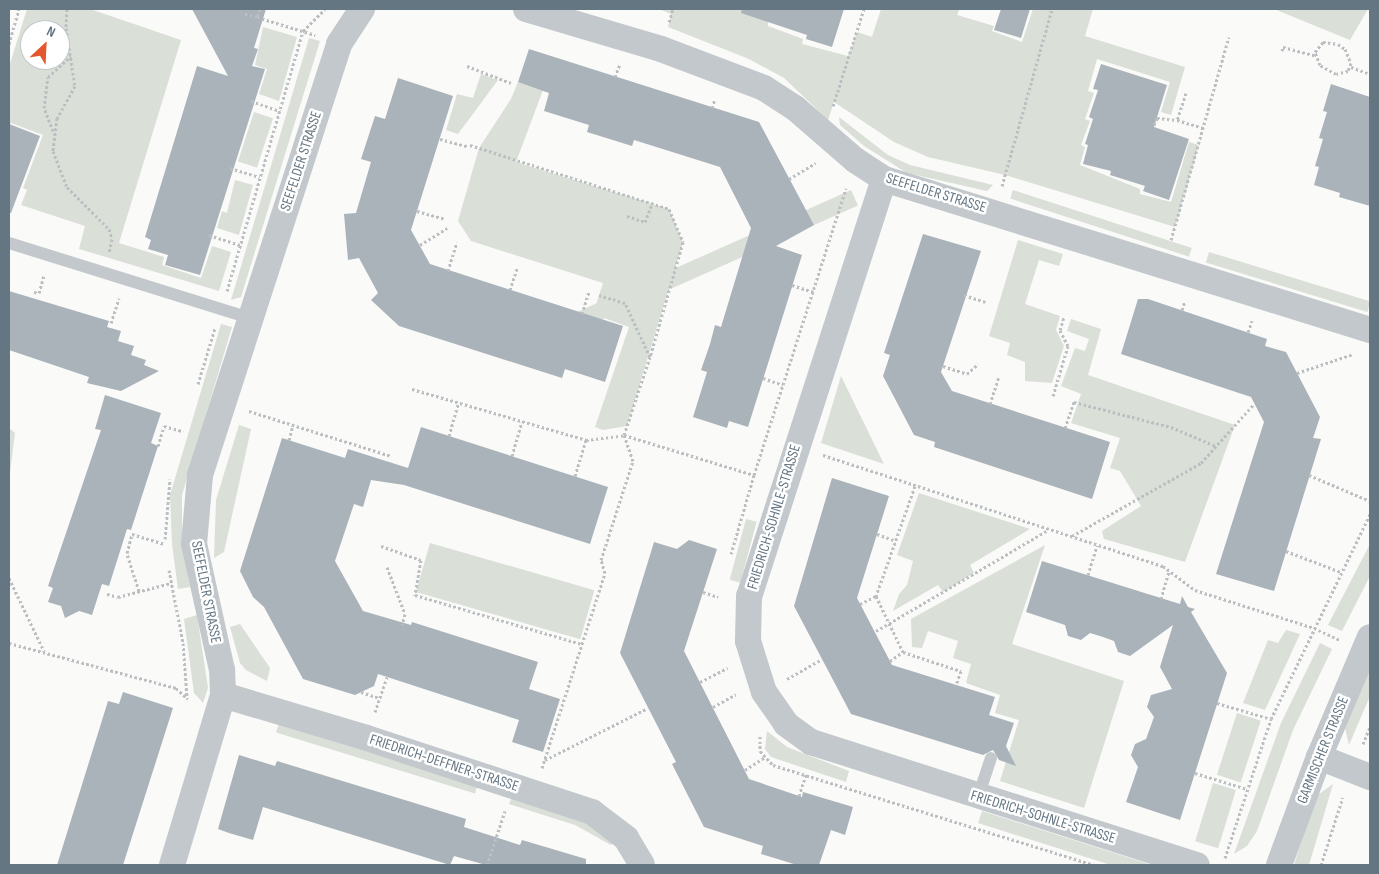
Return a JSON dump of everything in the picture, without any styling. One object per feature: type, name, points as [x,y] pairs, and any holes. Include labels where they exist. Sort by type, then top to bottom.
[{"type":"street","name":"SEEFELDER STRASSE","points":[[172,865],[222,695],[222,670],[194,544],[200,476],[339,44],[362,9]]},
{"type":"street","name":"SEEFELDER STRASSE","points":[[526,9],[724,71],[764,88],[795,108],[854,160],[884,179],[1164,264],[1370,330]]},
{"type":"street","name":"FRIEDRICH-SOHNLE-STRASSE","points":[[884,179],[749,596],[748,641],[751,693],[786,724],[811,742],[978,797],[1196,865]]},
{"type":"street","name":"GARMISCHER STRASSE","points":[[1279,865],[1319,757],[1367,644]]},
{"type":"street","name":"FRIEDRICH-DEFFNER-STRASSE","points":[[222,695],[367,738],[524,788],[592,812],[626,838],[642,865]]},
{"type":"street","points":[[1319,757],[1370,777]]},
{"type":"lane","points":[[9,243],[250,318]]},
{"type":"lane","points":[[978,797],[991,758]]},
{"type":"path","points":[[9,44],[19,9]]},
{"type":"path","points":[[257,17],[260,9]]},
{"type":"path","points":[[221,309],[303,31],[325,9]]},
{"type":"path","points":[[824,133],[864,9]]},
{"type":"path","points":[[995,212],[1052,9]]},
{"type":"path","points":[[245,14],[339,44]]},
{"type":"path","points":[[1164,264],[1229,37]]},
{"type":"path","points":[[1351,68],[1349,55],[1338,44],[1323,42],[1316,48],[1316,56],[1320,65],[1330,72],[1341,74],[1351,68],[1370,74]]},
{"type":"path","points":[[1282,51],[1283,47],[1316,56]]},
{"type":"path","points":[[70,56],[75,86],[57,118],[52,151],[66,187],[109,229],[112,239],[104,272]]},
{"type":"path","points":[[467,66],[511,83]]},
{"type":"path","points":[[54,131],[44,108],[48,77],[55,70]]},
{"type":"path","points":[[1177,120],[1186,93]]},
{"type":"path","points":[[251,101],[280,111]]},
{"type":"path","points":[[1154,125],[1157,118],[1177,120],[1204,128]]},
{"type":"path","points":[[440,139],[469,146],[669,209],[683,242],[650,357],[624,435],[634,461],[601,560],[605,573],[545,760],[524,788],[487,865]]},
{"type":"path","points":[[754,475],[854,160]]},
{"type":"path","points":[[230,168],[260,177]]},
{"type":"path","points":[[627,216],[645,222],[652,204]]},
{"type":"path","points":[[417,211],[445,219]]},
{"type":"path","points":[[420,246],[447,228]]},
{"type":"path","points":[[210,235],[240,245]]},
{"type":"path","points":[[448,270],[457,242]]},
{"type":"path","points":[[510,290],[518,268]]},
{"type":"path","points":[[792,285],[813,292]]},
{"type":"path","points":[[582,314],[589,291]]},
{"type":"path","points":[[599,295],[626,303],[650,357]]},
{"type":"path","points":[[964,295],[986,302]]},
{"type":"path","points":[[1053,396],[1068,346],[1060,330],[1064,317]]},
{"type":"path","points":[[1297,373],[1355,353]]},
{"type":"path","points":[[943,366],[967,374],[978,364]]},
{"type":"path","points":[[990,404],[999,377]]},
{"type":"path","points":[[763,378],[783,384]]},
{"type":"path","points":[[223,402],[391,456]]},
{"type":"path","points":[[450,436],[459,402]]},
{"type":"path","points":[[1065,428],[1074,402],[1170,426],[1216,446]]},
{"type":"path","points":[[1072,537],[1201,463],[1254,404]]},
{"type":"path","points":[[512,456],[522,422]]},
{"type":"path","points":[[289,440],[293,424]]},
{"type":"path","points":[[158,446],[164,426],[183,431]]},
{"type":"path","points":[[575,476],[586,440]]},
{"type":"path","points":[[796,446],[1097,545],[1169,571],[1195,590],[1367,644]]},
{"type":"path","points":[[1309,475],[1370,501]]},
{"type":"path","points":[[860,604],[876,596],[916,486]]},
{"type":"path","points":[[1222,865],[1271,719],[1370,514]]},
{"type":"path","points":[[876,631],[1048,530]]},
{"type":"path","points":[[139,592],[127,553],[132,534],[165,544]]},
{"type":"path","points":[[877,534],[896,541]]},
{"type":"path","points":[[1088,575],[1097,545]]},
{"type":"path","points":[[381,546],[421,560],[415,595],[582,644]]},
{"type":"path","points":[[1286,551],[1342,572]]},
{"type":"path","points":[[387,567],[405,614],[402,625]]},
{"type":"path","points":[[1162,599],[1169,571]]},
{"type":"path","points":[[9,578],[44,651]]},
{"type":"path","points":[[107,594],[118,597],[171,583]]},
{"type":"path","points":[[702,592],[718,597]]},
{"type":"path","points":[[876,596],[903,652],[961,671],[956,685]]},
{"type":"path","points":[[9,643],[176,688],[215,722]]},
{"type":"path","points":[[890,660],[903,652]]},
{"type":"path","points":[[713,707],[751,693],[822,659]]},
{"type":"path","points":[[700,682],[729,667]]},
{"type":"path","points":[[367,738],[386,677]]},
{"type":"path","points":[[361,692],[379,698]]},
{"type":"path","points":[[1217,702],[1271,719]]},
{"type":"path","points":[[545,760],[648,708]]},
{"type":"path","points":[[744,770],[765,757]]},
{"type":"path","points":[[1195,773],[1246,789]]},
{"type":"path","points":[[799,796],[806,774]]},
{"type":"shaded area","points":[[27,9],[90,9],[181,40],[119,243],[164,257],[162,265],[201,278],[212,246],[231,252],[219,291],[79,249],[85,226],[21,205],[27,190],[23,188],[43,135],[11,123],[9,128],[9,67],[20,32],[20,70],[70,70],[70,20],[24,20]]},
{"type":"shaded area","points":[[659,9],[744,9],[743,12],[768,22],[768,26],[803,39],[802,44],[848,56],[857,32],[872,37],[881,9],[959,10],[957,15],[994,26],[992,31],[1022,42],[1033,9],[1093,9],[1085,36],[1185,67],[1171,115],[1161,112],[1170,82],[1097,59],[1088,91],[1094,93],[1085,119],[1090,121],[1081,145],[1085,147],[1080,165],[1140,189],[1140,194],[1171,202],[1189,142],[1199,145],[1175,227],[1005,175],[928,157],[894,142],[834,102],[828,120],[784,78],[749,59],[668,27],[671,14]]},
{"type":"shaded area","points":[[1274,9],[1368,9],[1350,40]]},
{"type":"shaded area","points":[[263,27],[297,37],[279,101],[259,94],[267,69],[255,65]]},
{"type":"shaded area","points":[[309,38],[320,41],[241,297],[231,300]]},
{"type":"shaded area","points":[[481,74],[498,80],[458,134],[446,130],[457,94],[473,98]]},
{"type":"shaded area","points":[[518,82],[543,90],[516,162],[669,209],[683,242],[627,426],[603,430],[595,427],[629,327],[593,314],[603,283],[471,241],[458,221],[479,148],[511,99]]},
{"type":"shaded area","points":[[254,112],[273,118],[257,168],[238,161]]},
{"type":"shaded area","points":[[839,117],[888,155],[910,165],[993,185],[987,191],[907,173],[864,146],[840,125]]},
{"type":"shaded area","points":[[235,180],[253,185],[239,235],[217,228],[222,211],[227,213]]},
{"type":"shaded area","points":[[851,190],[858,206],[568,334],[561,319]]},
{"type":"shaded area","points":[[1013,190],[1192,248],[1189,257],[1010,199]]},
{"type":"shaded area","points":[[1018,240],[1063,254],[1059,266],[1039,260],[1025,304],[1060,316],[1056,330],[1064,346],[1052,383],[1025,381],[1025,362],[1007,355],[1010,343],[989,336]]},
{"type":"shaded area","points":[[1209,252],[1370,301],[1367,312],[1206,263]]},
{"type":"shaded area","points":[[1071,319],[1101,329],[1088,375],[1235,425],[1185,562],[1104,539],[1102,531],[1141,506],[1120,471],[1110,468],[1120,438],[1071,423],[1081,394],[1061,386],[1075,348],[1085,351],[1089,339],[1067,331]]},
{"type":"shaded area","points":[[221,324],[232,327],[182,495],[182,541],[190,587],[178,589],[172,544],[170,495]]},
{"type":"shaded area","points":[[841,376],[884,464],[821,443]]},
{"type":"shaded area","points":[[239,425],[251,429],[224,552],[214,558],[216,500]]},
{"type":"shaded area","points":[[9,428],[15,433],[9,481]]},
{"type":"shaded area","points":[[919,493],[1030,529],[970,565],[974,573],[943,592],[938,585],[893,611],[899,594],[907,585],[913,561],[897,555]]},
{"type":"shaded area","points":[[746,519],[757,522],[740,583],[730,580]]},
{"type":"shaded area","points":[[430,543],[594,590],[580,639],[416,592]]},
{"type":"shaded area","points":[[1370,544],[1370,576],[1342,631],[1328,625]]},
{"type":"shaded area","points":[[1045,545],[1012,644],[1124,681],[1084,808],[1000,781],[1019,720],[995,713],[1000,695],[966,683],[971,664],[953,658],[958,641],[928,631],[922,648],[912,647],[911,619]]},
{"type":"shaded area","points":[[197,615],[208,688],[203,703],[194,693],[184,619]]},
{"type":"shaded area","points":[[240,624],[270,668],[267,681],[246,670],[240,663],[230,627]]},
{"type":"shaded area","points":[[1286,630],[1300,634],[1265,710],[1243,703],[1268,640],[1278,643]]},
{"type":"shaded area","points":[[1320,643],[1332,649],[1293,730],[1257,831],[1247,846],[1234,854],[1281,723]]},
{"type":"shaded area","points":[[1370,661],[1370,696],[1349,745],[1344,724]]},
{"type":"shaded area","points":[[1237,713],[1261,721],[1241,783],[1217,775]]},
{"type":"shaded area","points":[[279,723],[478,784],[475,793],[276,733]]},
{"type":"shaded area","points":[[767,731],[787,747],[849,771],[846,782],[771,757],[765,749]]},
{"type":"shaded area","points":[[1213,783],[1236,790],[1218,848],[1195,841]]},
{"type":"shaded area","points":[[1333,784],[1309,865],[1294,865],[1315,797]]},
{"type":"shaded area","points":[[513,795],[578,817],[614,842],[611,845],[575,825],[509,804]]},
{"type":"shaded area","points":[[982,811],[1152,865],[1111,865],[978,823]]},
{"type":"building","points":[[192,9],[266,9],[254,48],[258,49],[252,66],[265,69],[200,275],[165,265],[168,255],[148,249],[151,240],[145,237],[197,66],[228,76]]},
{"type":"building","points":[[742,9],[844,9],[832,47],[806,39],[807,35],[741,13]]},
{"type":"building","points":[[1001,9],[1030,9],[1021,38],[994,30]]},
{"type":"building","points":[[529,49],[759,122],[814,225],[776,246],[802,255],[748,427],[729,421],[727,428],[693,417],[707,372],[701,370],[715,325],[721,327],[751,228],[720,167],[634,140],[632,146],[587,132],[589,125],[544,111],[549,93],[518,82]]},
{"type":"building","points":[[1101,64],[1167,85],[1154,127],[1189,139],[1169,200],[1143,191],[1145,186],[1110,175],[1111,171],[1083,164],[1088,145],[1085,144],[1093,119],[1089,117],[1098,90],[1093,89]]},
{"type":"building","points":[[398,78],[453,96],[411,230],[430,264],[623,326],[605,382],[565,369],[562,378],[399,326],[371,300],[378,293],[359,258],[348,260],[344,214],[356,213],[371,162],[361,159],[375,116],[385,119]]},
{"type":"building","points":[[1331,84],[1370,97],[1370,206],[1339,197],[1340,193],[1314,185],[1319,167],[1315,166],[1323,139],[1319,138],[1327,112],[1323,111]]},
{"type":"building","points":[[9,124],[40,136],[11,213],[9,213]]},
{"type":"building","points":[[923,234],[981,251],[941,372],[952,391],[1110,442],[1092,499],[934,447],[935,442],[914,435],[883,376],[890,355],[884,353]]},
{"type":"building","points":[[9,291],[109,321],[107,327],[121,331],[118,341],[134,346],[131,355],[146,360],[144,365],[159,371],[121,391],[87,383],[89,377],[9,350]]},
{"type":"building","points":[[1138,299],[1148,299],[1267,339],[1265,346],[1286,352],[1320,417],[1313,438],[1321,439],[1274,591],[1216,574],[1264,422],[1251,397],[1121,354]]},
{"type":"building","points":[[105,395],[161,413],[151,443],[158,446],[131,530],[127,529],[109,586],[102,584],[92,615],[79,611],[65,618],[61,606],[48,602],[53,588],[48,586],[101,430],[95,429]]},
{"type":"building","points":[[421,427],[608,487],[590,544],[404,485],[371,480],[363,507],[354,504],[335,561],[363,611],[411,625],[412,622],[538,662],[529,689],[560,699],[543,752],[512,742],[519,720],[378,674],[374,686],[355,695],[303,679],[264,607],[253,597],[240,571],[282,438],[345,458],[348,449],[408,468]]},
{"type":"building","points":[[832,478],[889,496],[857,598],[892,665],[995,697],[989,715],[1014,723],[1006,746],[1016,766],[999,760],[993,750],[983,755],[851,714],[794,606]]},
{"type":"building","points":[[689,540],[717,549],[684,651],[749,779],[802,797],[803,792],[853,807],[845,835],[831,830],[819,865],[797,865],[761,854],[763,846],[704,827],[672,764],[676,762],[620,653],[654,542],[677,549]]},
{"type":"building","points":[[1042,561],[1180,604],[1182,596],[1188,607],[1195,609],[1191,612],[1227,673],[1180,820],[1126,802],[1138,767],[1131,755],[1135,744],[1146,739],[1154,717],[1147,707],[1151,695],[1172,689],[1160,667],[1173,625],[1130,656],[1118,652],[1114,641],[1103,637],[1090,633],[1081,640],[1068,636],[1065,625],[1026,612]]},
{"type":"building","points":[[123,692],[173,708],[123,865],[57,865],[108,701],[119,704]]},
{"type":"building","points":[[239,755],[275,766],[277,761],[466,819],[464,827],[520,845],[522,840],[586,859],[586,865],[486,865],[454,856],[450,865],[263,807],[253,840],[229,833],[218,829]]}]
